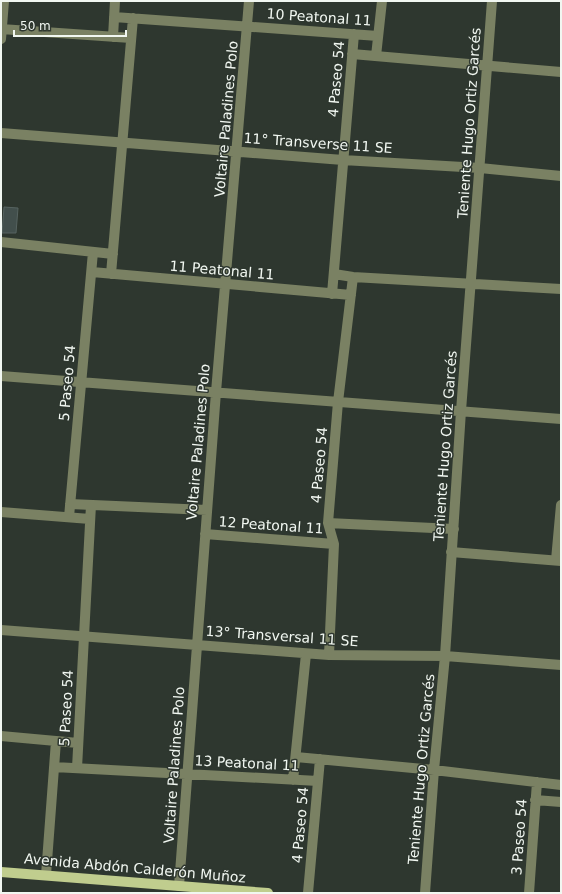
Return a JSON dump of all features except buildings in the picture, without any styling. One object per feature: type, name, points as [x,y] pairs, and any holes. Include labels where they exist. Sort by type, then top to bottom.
[{"type":"main road","name":"Avenida Abdón Calderón Muñoz","points":[[1,872],[268,893]]},
{"type":"street","points":[[1,39],[4,1]]},
{"type":"street","points":[[113,37],[116,1]]},
{"type":"street","name":"Voltaire Paladines Polo","points":[[179,886],[216,392],[249,1]]},
{"type":"street","points":[[376,56],[382,1]]},
{"type":"street","name":"Teniente Hugo Ortiz Garcés","points":[[425,893],[434,770],[445,656],[461,411],[492,1]]},
{"type":"street","name":"10 Peatonal 11","points":[[114,17],[378,36]]},
{"type":"street","points":[[111,274],[133,18]]},
{"type":"street","points":[[1,29],[131,38]]},
{"type":"street","name":"4 Paseo 54","points":[[332,294],[354,34]]},
{"type":"street","points":[[352,54],[561,72]]},
{"type":"street","name":"11° Transverse 11 SE","points":[[1,133],[343,160],[480,168],[561,176]]},
{"type":"street","points":[[1,242],[113,254]]},
{"type":"street","name":"5 Paseo 54","points":[[69,517],[93,252]]},
{"type":"street","name":"11 Peatonal 11","points":[[92,272],[351,295]]},
{"type":"street","points":[[334,274],[353,277],[561,289]]},
{"type":"street","name":"4 Paseo 54","points":[[329,655],[334,544],[328,523],[338,402],[353,277]]},
{"type":"street","points":[[1,376],[561,419]]},
{"type":"street","name":"12 Peatonal 11","points":[[70,504],[207,510]]},
{"type":"street","name":"5 Paseo 54","points":[[77,768],[91,505]]},
{"type":"street","points":[[451,552],[559,560],[561,505]]},
{"type":"street","points":[[1,512],[90,519]]},
{"type":"street","name":"12 Peatonal 11","points":[[328,523],[454,529]]},
{"type":"street","name":"12 Peatonal 11","points":[[205,534],[334,544]]},
{"type":"street","name":"13° Transversal 11 SE","points":[[1,630],[306,654],[445,656],[561,665]]},
{"type":"street","name":"4 Paseo 54","points":[[293,780],[306,654]]},
{"type":"street","points":[[1,736],[78,743]]},
{"type":"street","name":"5 Paseo 54","points":[[46,876],[56,741]]},
{"type":"street","name":"13 Peatonal 11","points":[[296,757],[434,770],[561,785]]},
{"type":"street","name":"4 Paseo 54","points":[[308,893],[320,759]]},
{"type":"street","name":"13 Peatonal 11","points":[[54,767],[318,781]]},
{"type":"street","name":"3 Paseo 54","points":[[529,893],[537,782]]},
{"type":"street","points":[[535,800],[561,802]]}]
